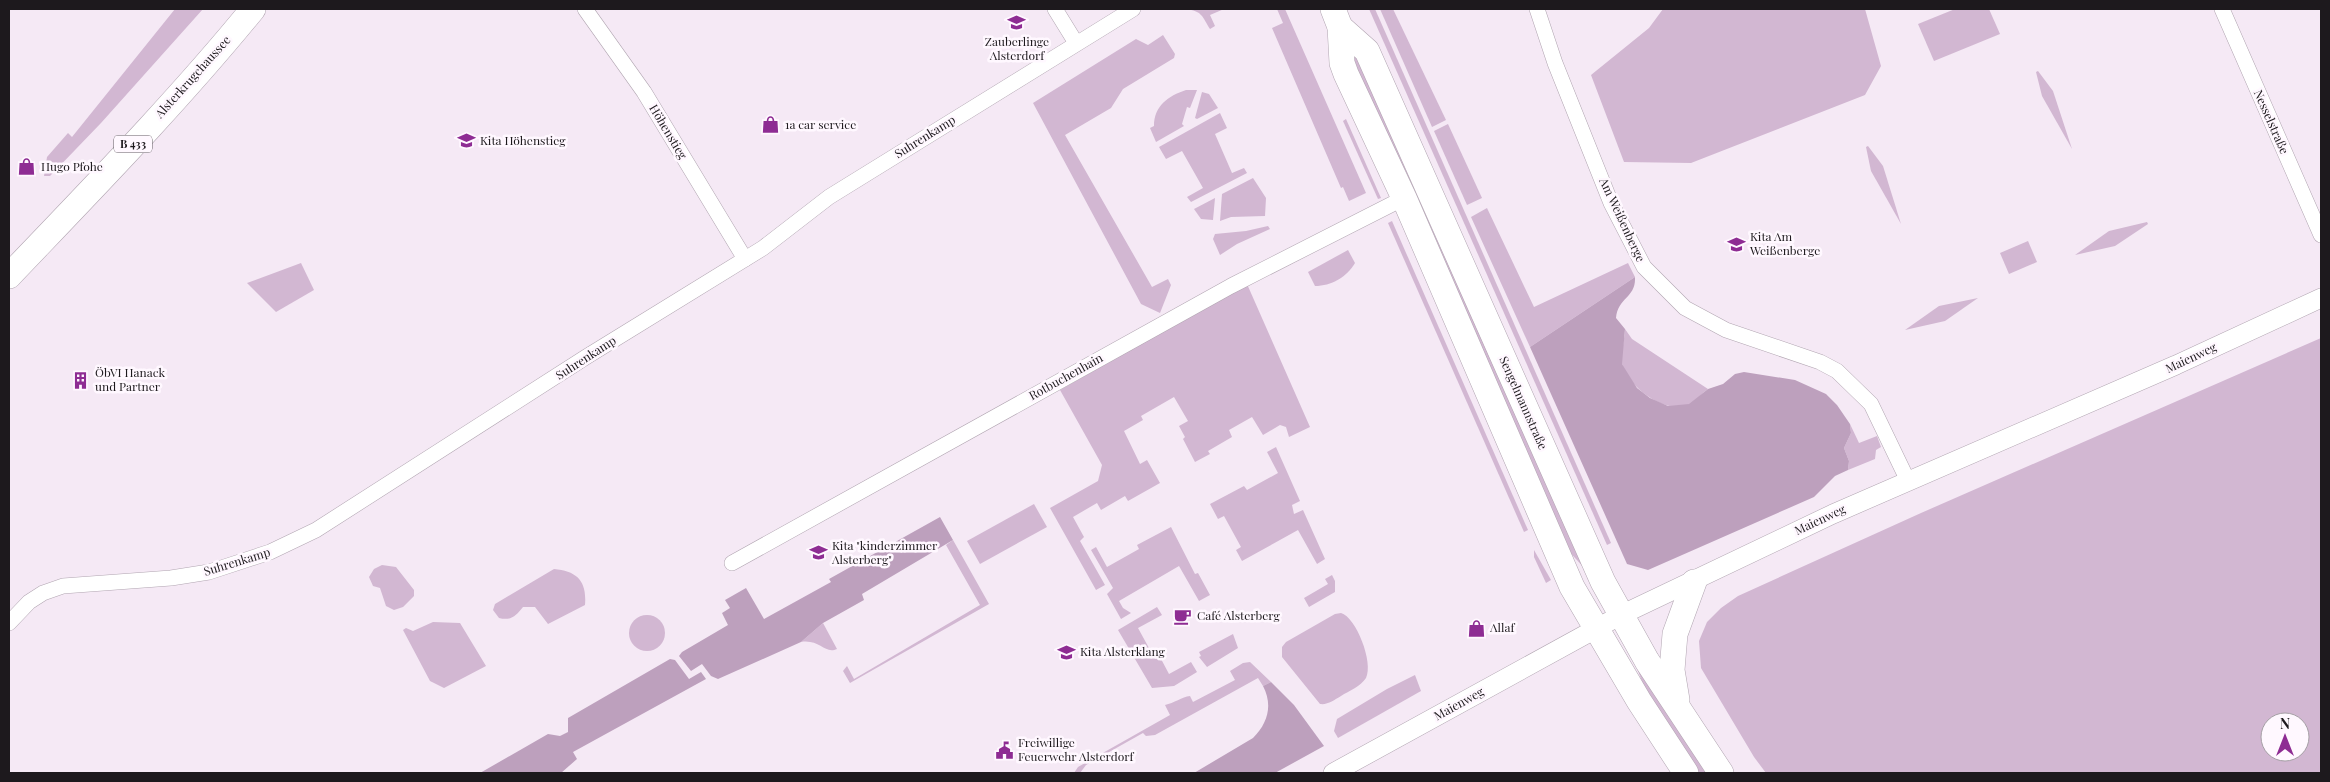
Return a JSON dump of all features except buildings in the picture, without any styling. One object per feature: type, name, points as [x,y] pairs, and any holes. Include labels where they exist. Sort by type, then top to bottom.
[{"type":"main road","name":"Alsterkrugchaussee","points":[[9,276],[224,45],[253,9]]},
{"type":"main road","name":"Sengelmannstraße","points":[[1336,18],[1342,63],[1404,198],[1572,586],[1639,701],[1686,773]]},
{"type":"main road","name":"Sengelmannstraße","points":[[1336,18],[1367,51],[1587,548],[1621,615],[1647,661],[1722,773]]},
{"type":"main road","points":[[1679,707],[1672,670],[1675,634],[1694,582]]},
{"type":"street","name":"Höhenstieg","points":[[585,9],[644,92],[745,259]]},
{"type":"street","points":[[1056,9],[1076,43]]},
{"type":"street","name":"Suhrenkamp","points":[[9,624],[29,602],[43,593],[63,586],[171,578],[209,572],[263,555],[299,539],[355,507],[586,357],[745,259],[829,197],[1133,9]]},
{"type":"street","name":"Am Weißenberge","points":[[1537,9],[1555,63],[1611,203],[1644,267],[1685,308],[1726,330],[1795,352],[1837,371],[1871,404],[1908,481]]},
{"type":"street","name":"Nesselstraße","points":[[2222,9],[2321,235]]},
{"type":"street","name":"Rotbuchenhain","points":[[732,563],[1231,286],[1404,198]]},
{"type":"street","name":"Maienweg","points":[[1333,773],[1621,615],[1694,582],[1833,514],[2176,365],[2321,298]]},
{"type":"shaded area","points":[[175,9],[203,9],[101,123],[50,176],[44,176],[47,157],[68,133],[72,137]]},
{"type":"shaded area","points":[[1186,9],[1224,9],[1210,15],[1215,26],[1210,29],[1199,13]]},
{"type":"shaded area","points":[[1277,9],[1285,9],[1366,193],[1349,201],[1343,187],[1341,188],[1272,28],[1283,23]]},
{"type":"shaded area","points":[[1369,9],[1375,9],[1611,543],[1607,545]]},
{"type":"shaded area","points":[[1380,9],[1393,9],[1446,120],[1432,127]]},
{"type":"shaded area","points":[[1663,9],[1865,9],[1881,66],[1865,95],[1691,163],[1624,162],[1591,75],[1649,28]]},
{"type":"shaded area","points":[[1955,9],[1989,9],[2000,34],[1934,61],[1918,24]]},
{"type":"shaded area","points":[[1163,35],[1175,54],[1174,58],[1123,89],[1111,108],[1065,135],[1152,287],[1168,279],[1171,285],[1160,313],[1141,304],[1033,103],[1136,39],[1148,45]]},
{"type":"shaded area","points":[[1356,54],[1586,570],[1565,547],[1350,59]]},
{"type":"shaded area","points":[[2038,71],[2053,91],[2072,149],[2042,96],[2036,72]]},
{"type":"shaded area","points":[[1186,90],[1197,90],[1190,108],[1187,107],[1182,124],[1184,126],[1156,142],[1150,128],[1154,126],[1159,107],[1173,95]]},
{"type":"shaded area","points":[[1202,92],[1209,94],[1218,108],[1197,119],[1195,118]]},
{"type":"shaded area","points":[[1220,113],[1227,128],[1215,134],[1232,173],[1244,168],[1247,173],[1191,202],[1187,197],[1203,188],[1182,151],[1166,159],[1159,147]]},
{"type":"shaded area","points":[[1346,119],[1381,198],[1378,199],[1343,121]]},
{"type":"shaded area","points":[[1448,124],[1482,198],[1467,205],[1434,131]]},
{"type":"shaded area","points":[[1868,146],[1883,166],[1901,224],[1871,171],[1866,147]]},
{"type":"shaded area","points":[[1253,178],[1266,198],[1265,216],[1231,217],[1220,221],[1222,194]]},
{"type":"shaded area","points":[[1215,198],[1213,220],[1201,219],[1194,209]]},
{"type":"shaded area","points":[[1487,208],[1534,307],[1628,263],[1635,277],[1530,347],[1471,217]]},
{"type":"shaded area","points":[[1392,221],[1528,530],[1524,532],[1388,223]]},
{"type":"shaded area","points":[[2147,222],[2148,224],[2115,246],[2075,255],[2109,231]]},
{"type":"shaded area","points":[[1268,226],[1270,229],[1237,244],[1220,255],[1213,239],[1215,234],[1246,231]]},
{"type":"shaded area","points":[[2028,241],[2037,262],[2009,274],[2000,253]]},
{"type":"shaded area","points":[[1348,250],[1355,263],[1352,268],[1338,280],[1321,286],[1315,286],[1308,272]]},
{"type":"shaded area","points":[[301,263],[314,290],[276,312],[247,283]]},
{"type":"shaded area","points":[[1635,277],[1633,289],[1617,311],[1616,318],[1625,329],[1622,364],[1637,388],[1650,398],[1668,406],[1689,404],[1708,389],[1723,384],[1735,374],[1744,372],[1795,380],[1826,394],[1837,405],[1850,424],[1851,433],[1844,448],[1849,461],[1848,470],[1835,476],[1814,497],[1648,570],[1627,564],[1530,347]]},
{"type":"shaded area","points":[[1247,284],[1310,427],[1289,437],[1286,427],[1280,425],[1263,435],[1252,417],[1229,430],[1232,437],[1208,451],[1210,454],[1195,462],[1183,439],[1185,437],[1179,426],[1188,421],[1174,397],[1141,416],[1143,420],[1124,431],[1140,464],[1147,460],[1160,483],[1128,501],[1125,496],[1101,510],[1097,503],[1073,517],[1084,537],[1080,541],[1105,585],[1096,590],[1050,508],[1098,481],[1102,465],[1060,390]]},
{"type":"shaded area","points":[[1978,298],[1945,321],[1905,330],[1939,306]]},
{"type":"shaded area","points":[[1625,329],[1632,339],[1708,389],[1692,403],[1680,407],[1659,403],[1649,397],[1632,382],[1622,364]]},
{"type":"shaded area","points":[[2321,338],[2321,773],[1766,773],[1754,757],[1701,668],[1699,641],[1707,622],[1721,608],[1738,596],[1921,513]]},
{"type":"shaded area","points":[[1850,424],[1859,443],[1877,436],[1881,447],[1876,450],[1875,459],[1848,470],[1849,461],[1844,448],[1851,433]]},
{"type":"shaded area","points":[[1276,447],[1300,501],[1292,505],[1294,514],[1303,510],[1325,559],[1317,564],[1298,530],[1242,561],[1236,550],[1241,547],[1224,516],[1218,519],[1210,504],[1244,486],[1247,490],[1278,473],[1267,452]]},
{"type":"shaded area","points":[[1034,504],[1047,527],[980,564],[967,541]]},
{"type":"shaded area","points":[[940,517],[953,540],[862,594],[864,600],[823,623],[801,642],[718,679],[711,676],[702,664],[691,671],[679,656],[682,652],[728,625],[722,613],[730,608],[725,600],[746,588],[764,619],[831,582],[829,579]]},
{"type":"shaded area","points":[[1171,527],[1195,574],[1198,573],[1210,595],[1199,601],[1179,566],[1119,601],[1123,608],[1131,613],[1121,619],[1107,594],[1113,588],[1091,550],[1096,547],[1107,567],[1139,549],[1137,545]]},
{"type":"shaded area","points":[[953,540],[989,604],[850,683],[843,671],[847,666],[854,679],[980,605],[946,545]]},
{"type":"shaded area","points":[[1534,550],[1551,580],[1546,583],[1534,557]]},
{"type":"shaded area","points":[[382,565],[396,567],[414,590],[414,596],[403,607],[394,610],[386,606],[380,588],[373,586],[369,577],[374,569]]},
{"type":"shaded area","points":[[554,569],[569,572],[579,579],[584,590],[585,605],[548,624],[535,607],[523,607],[513,617],[507,619],[499,618],[493,610],[495,604]]},
{"type":"shaded area","points":[[1332,575],[1335,581],[1335,592],[1309,607],[1304,598],[1328,584],[1325,579]]},
{"type":"shaded area","points":[[1157,607],[1162,615],[1138,628],[1155,659],[1160,657],[1169,674],[1191,662],[1197,672],[1174,686],[1152,688],[1118,630]]},
{"type":"shaded area","points":[[1341,613],[1347,616],[1358,631],[1366,652],[1368,671],[1364,681],[1358,686],[1331,702],[1320,704],[1282,657],[1282,647],[1286,642],[1335,614]]},
{"type":"shaded area","points":[[647,615],[654,616],[660,620],[664,626],[664,640],[660,646],[654,650],[647,651],[640,650],[634,646],[630,640],[629,633],[630,626],[634,620],[640,616]]},
{"type":"shaded area","points":[[433,622],[460,623],[486,666],[444,688],[430,681],[403,630],[406,628],[413,631]]},
{"type":"shaded area","points":[[823,623],[837,649],[829,650],[813,643],[801,642]]},
{"type":"shaded area","points":[[1233,634],[1238,648],[1207,667],[1199,657],[1201,656],[1199,652]]},
{"type":"shaded area","points":[[670,659],[675,660],[689,679],[701,672],[706,679],[573,752],[577,759],[561,773],[480,773],[548,734],[560,736],[568,732],[568,718]]},
{"type":"shaded area","points":[[1250,662],[1271,682],[1263,686],[1258,678],[1155,735],[1146,736],[1143,733],[1086,765],[1080,773],[1074,773],[1078,767],[1170,715],[1165,705],[1190,696],[1193,702],[1235,680],[1230,671],[1243,663]]},
{"type":"shaded area","points":[[1636,666],[1709,773],[1697,773],[1647,694]]},
{"type":"shaded area","points":[[1415,675],[1421,691],[1338,738],[1334,731],[1337,719],[1387,689]]},
{"type":"shaded area","points":[[1271,682],[1294,705],[1324,746],[1275,773],[1194,773],[1253,738],[1262,726],[1267,714],[1268,700],[1263,686]]},
{"type":"place","name":"Zauberlinge Alsterdorf","points":[[1017,23]]},
{"type":"place","name":"1a car service","points":[[771,125]]},
{"type":"place","name":"Kita Höhenstieg","points":[[466,141]]},
{"type":"place","name":"Hugo Pfohe","points":[[27,167]]},
{"type":"place","name":"Kita Am Weißenberge","points":[[1736,244]]},
{"type":"place","name":"ÖbVI Hanack und Partner","points":[[81,380]]},
{"type":"place","name":"Kita \"kinderzimmer Alsterberg\"","points":[[818,553]]},
{"type":"place","name":"Café Alsterberg","points":[[1183,616]]},
{"type":"place","name":"Allaf","points":[[1476,628]]},
{"type":"place","name":"Kita Alsterklang","points":[[1066,652]]},
{"type":"place","name":"Freiwillige Feuerwehr Alsterdorf","points":[[1004,750]]}]
